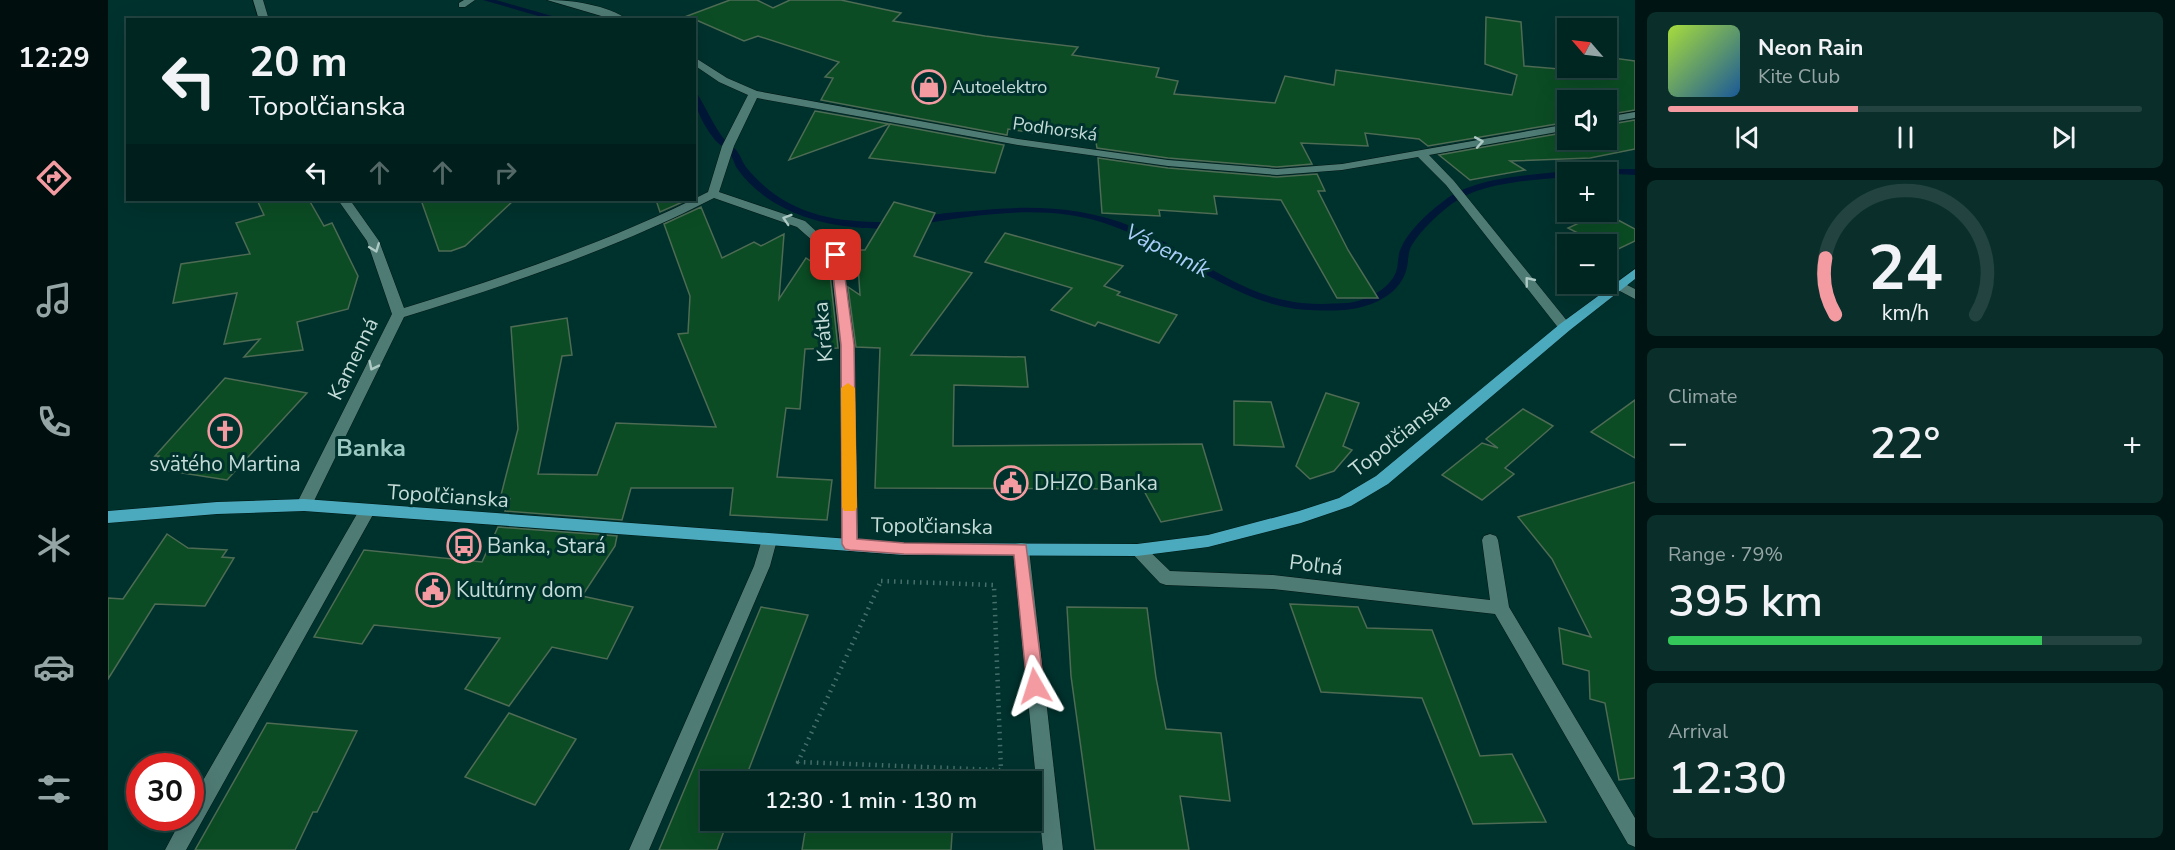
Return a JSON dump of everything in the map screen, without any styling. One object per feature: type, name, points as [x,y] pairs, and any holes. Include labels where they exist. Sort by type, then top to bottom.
[{"type":"main road","name":"Topoľčianska","points":[[108,517],[207,509],[304,506],[904,549],[1137,550],[1208,541],[1300,517],[1345,502],[1382,480],[1565,327],[1635,273]]},
{"type":"street","points":[[258,0],[263,18]]},
{"type":"street","points":[[552,0],[619,18]]},
{"type":"street","points":[[607,13],[612,0]]},
{"type":"street","name":"Podhorská","points":[[696,61],[723,80],[754,94],[1018,142],[1168,163],[1276,172],[1342,167],[1557,129]]},
{"type":"street","points":[[399,314],[537,271],[665,220],[713,194],[728,146],[754,94]]},
{"type":"street","points":[[1617,118],[1635,115]]},
{"type":"street","points":[[1421,153],[1474,212],[1565,327]]},
{"type":"street","name":"Krátka","points":[[713,194],[801,224],[836,255],[847,345],[850,544]]},
{"type":"street","name":"Kamenná","points":[[304,506],[399,314],[373,241],[345,201]]},
{"type":"street","points":[[1618,285],[1635,295]]},
{"type":"street","points":[[175,850],[367,511]]},
{"type":"street","points":[[639,850],[762,566],[769,540]]},
{"type":"street","points":[[1490,540],[1500,608],[1635,837]]},
{"type":"street","points":[[1021,549],[1053,850]]},
{"type":"street","name":"Poľná","points":[[1137,550],[1166,579],[1273,582],[1500,608]]},
{"type":"path","points":[[881,581],[994,585],[1001,770],[798,762],[881,581]]},
{"type":"building","points":[[730,0],[757,0],[773,8],[790,0],[841,0],[901,13],[893,21],[985,36],[1078,47],[1072,55],[1159,68],[1156,77],[1178,81],[1174,94],[1275,103],[1285,76],[1334,85],[1336,70],[1512,95],[1517,75],[1485,64],[1486,17],[1521,22],[1524,66],[1557,69],[1557,78],[1617,78],[1617,59],[1635,61],[1635,110],[1617,113],[1617,90],[1557,90],[1557,124],[1428,146],[1419,139],[1365,133],[1368,146],[1301,143],[1312,164],[1277,167],[1168,158],[1097,148],[1096,142],[1008,129],[1007,135],[821,100],[833,78],[825,77],[839,62],[758,36],[744,41],[687,16]]},
{"type":"building","points":[[815,111],[889,124],[789,160]]},
{"type":"building","points":[[1635,120],[1635,149],[1590,158],[1510,161],[1525,170],[1470,180],[1439,155],[1557,134],[1557,150],[1617,150],[1617,123]]},
{"type":"building","points":[[890,124],[1004,145],[995,173],[869,158]]},
{"type":"building","points":[[1098,158],[1168,168],[1277,177],[1317,174],[1325,191],[1318,191],[1348,250],[1378,298],[1337,298],[1281,200],[1214,196],[1217,214],[1159,210],[1160,216],[1102,213]]},
{"type":"building","points":[[257,201],[310,201],[324,226],[332,223],[358,276],[348,309],[297,322],[303,350],[244,357],[260,339],[224,344],[237,293],[173,303],[181,264],[250,254],[236,223],[264,215]]},
{"type":"building","points":[[421,201],[513,201],[465,246],[451,251],[439,251]]},
{"type":"building","points":[[656,201],[685,201],[660,212]]},
{"type":"building","points":[[894,202],[935,213],[914,256],[972,273],[911,355],[1025,357],[1028,387],[954,385],[953,446],[1202,444],[1222,510],[1161,522],[1143,489],[875,488],[880,348],[856,347],[848,287],[860,295],[857,250],[865,250]]},
{"type":"building","points":[[701,207],[722,258],[754,242],[761,246],[784,234],[779,299],[806,258],[830,274],[838,348],[805,349],[800,409],[786,408],[777,477],[832,480],[827,520],[730,515],[733,488],[631,488],[622,520],[505,511],[510,499],[500,499],[518,429],[511,327],[567,318],[572,355],[562,356],[538,474],[597,475],[616,423],[716,427],[678,334],[688,333],[690,296],[664,224]]},
{"type":"building","points":[[1617,219],[1635,229],[1635,241],[1617,250],[1617,234],[1580,234],[1568,228],[1581,222],[1617,222]]},
{"type":"building","points":[[1005,233],[1123,266],[1104,286],[1120,292],[1117,295],[1177,315],[1159,343],[1098,322],[1095,326],[1051,310],[1072,288],[985,262]]},
{"type":"building","name":"svätého Martina","points":[[225,378],[307,393],[227,480],[150,468],[159,456],[155,456]]},
{"type":"building","points":[[1326,393],[1359,403],[1343,446],[1352,450],[1334,471],[1310,479],[1296,466]]},
{"type":"building","points":[[1635,400],[1635,458],[1591,432]]},
{"type":"building","points":[[1234,401],[1271,402],[1284,447],[1234,445]]},
{"type":"building","points":[[1523,409],[1553,426],[1505,468],[1514,474],[1482,500],[1442,475],[1482,443],[1498,448],[1486,439]]},
{"type":"building","points":[[1635,482],[1635,778],[1619,780],[1605,703],[1590,699],[1589,671],[1563,664],[1559,628],[1591,637],[1552,559],[1518,517]]},
{"type":"building","points":[[498,527],[617,536],[615,546],[582,596],[633,607],[607,659],[552,647],[509,706],[465,689],[500,638],[374,625],[362,644],[314,637],[364,550],[482,562]]},
{"type":"building","points":[[167,534],[188,548],[227,550],[222,557],[234,558],[205,606],[155,604],[108,679],[108,598],[123,599]]},
{"type":"building","points":[[1290,604],[1358,607],[1367,628],[1432,630],[1480,756],[1512,754],[1546,822],[1473,824],[1422,698],[1321,692]]},
{"type":"building","points":[[761,607],[808,615],[748,771],[700,771],[700,831],[724,831],[717,850],[659,850]]},
{"type":"building","points":[[1067,607],[1147,608],[1156,678],[1166,729],[1221,733],[1230,801],[1180,796],[1189,850],[1095,850],[1071,676]]},
{"type":"building","points":[[509,713],[576,739],[535,805],[465,777]]},
{"type":"building","points":[[267,723],[357,731],[317,812],[313,812],[295,850],[195,850]]},
{"type":"building","points":[[805,831],[952,831],[951,850],[802,850]]},
{"type":"waterway","name":"Vápenník","points":[[487,0],[555,18]]},
{"type":"waterway","name":"Vápenník","points":[[696,99],[718,138],[733,152],[741,166],[758,185],[774,199],[792,209],[830,221],[895,225]]},
{"type":"waterway","name":"Vápenník","points":[[1617,172],[1635,172]]},
{"type":"waterway","name":"Vápenník","points":[[915,222],[996,211],[1024,210],[1078,214],[1130,229],[1244,290],[1264,298],[1300,306],[1348,306],[1370,301],[1383,294],[1394,284],[1400,275],[1408,243],[1449,201],[1459,195],[1489,185],[1557,175]]},
{"type":"slow traffic","points":[[848,388],[849,507]]},
{"type":"place","name":"Autoelektro","points":[[929,87]]},
{"type":"place","name":"svätého Martina","points":[[225,431]]},
{"type":"place","name":"DHZO Banka","points":[[1011,483]]},
{"type":"place","name":"Banka, Stará","points":[[464,546]]},
{"type":"place","name":"Kultúrny dom","points":[[433,590]]},
{"type":"district","name":"Banka","points":[[371,448]]},
{"type":"route","points":[[836,255],[847,345],[850,544],[904,549],[1021,549],[1035,686]]}]
